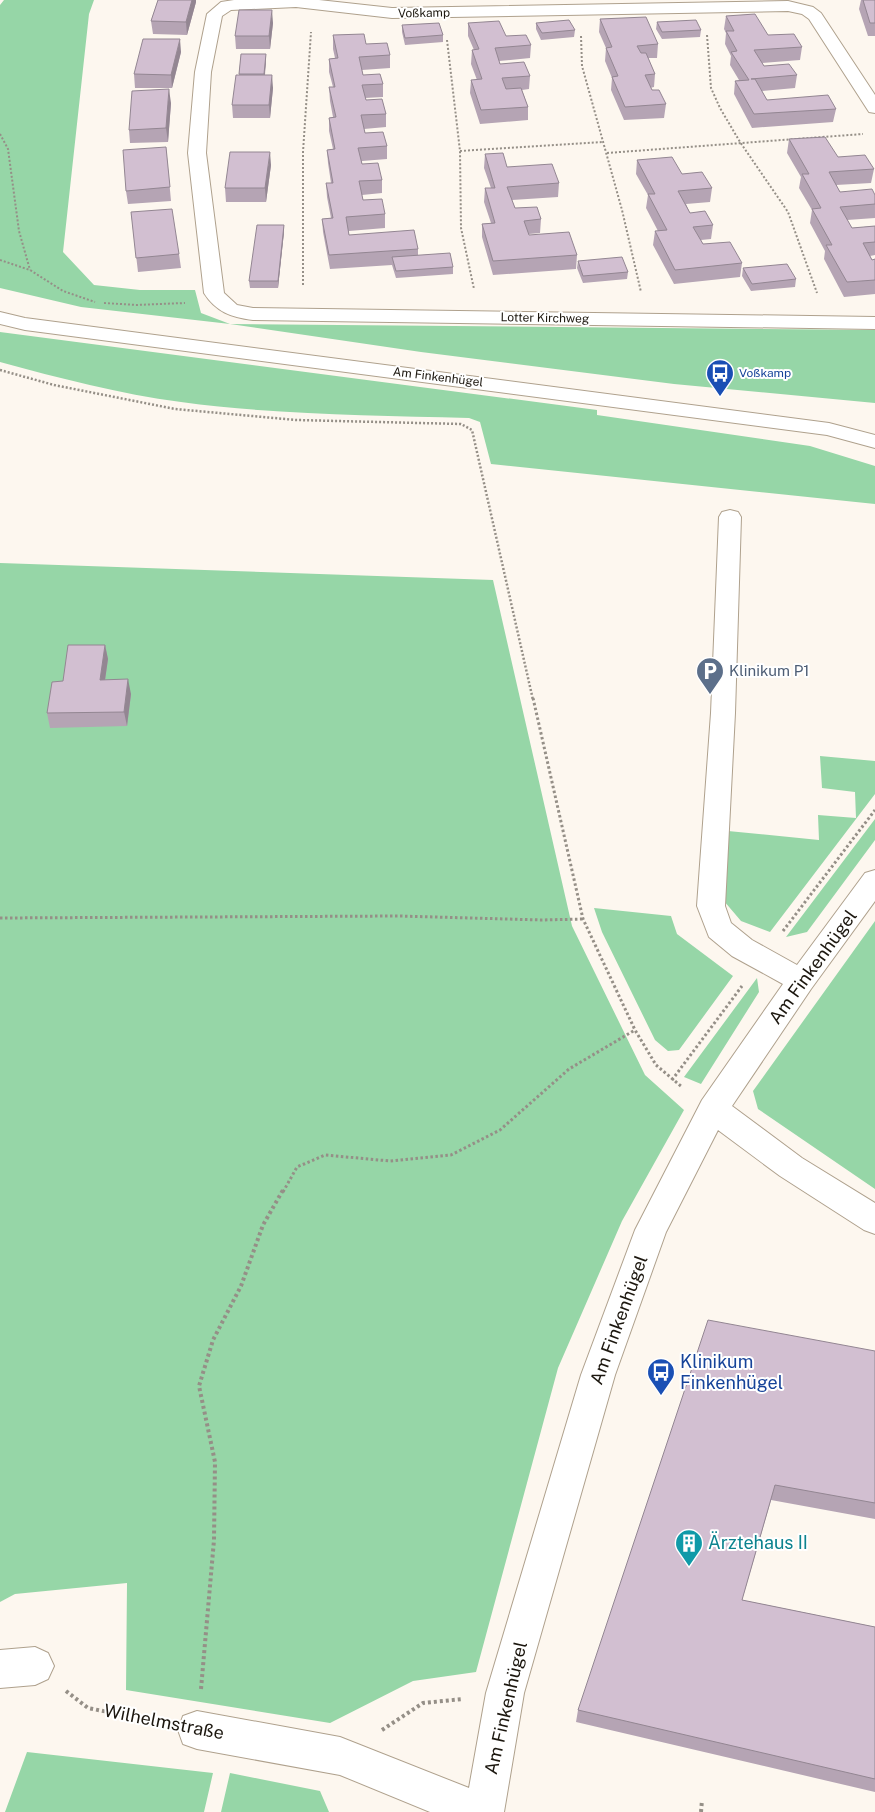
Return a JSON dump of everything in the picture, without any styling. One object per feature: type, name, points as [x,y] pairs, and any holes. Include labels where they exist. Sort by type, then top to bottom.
[{"type":"street","name":"Voßkamp","points":[[218,302],[214,292],[197,153],[203,72],[215,14],[227,5],[296,2],[392,13],[812,5],[815,16],[875,108]]},
{"type":"street","name":"Lotter Kirchweg","points":[[218,302],[233,311],[303,315],[875,323]]},
{"type":"street","name":"Am Finkenhügel","points":[[0,318],[25,324],[810,426],[829,429],[875,442]]},
{"type":"street","points":[[730,517],[722,713],[711,906],[719,929],[742,948],[801,981]]},
{"type":"street","name":"Am Finkenhügel","points":[[484,1812],[505,1693],[598,1375],[651,1230],[714,1109],[801,981],[875,880]]},
{"type":"street","points":[[714,1109],[791,1167],[875,1220]]},
{"type":"street","name":"Wilhelmstraße","points":[[197,1730],[340,1756],[478,1812]]},
{"type":"path","points":[[303,315],[304,152],[312,18],[326,4]]},
{"type":"path","points":[[692,8],[708,37],[711,88],[720,108],[740,142],[788,212],[828,322]]},
{"type":"path","points":[[580,10],[582,66],[622,210],[648,320]]},
{"type":"path","points":[[443,12],[460,151],[461,228],[475,292],[476,317]]},
{"type":"path","points":[[0,134],[8,149],[19,231],[30,270]]},
{"type":"path","points":[[607,153],[865,134]]},
{"type":"path","points":[[460,151],[603,142]]},
{"type":"path","points":[[0,260],[30,270],[63,291],[95,302],[136,305],[218,302]]},
{"type":"path","points":[[0,370],[54,385],[175,409],[296,420],[461,424],[472,430],[583,918],[635,1030],[656,1065],[672,1080],[714,1109]]},
{"type":"path","points":[[0,918],[399,916],[542,920],[583,918]]},
{"type":"path","points":[[197,1730],[214,1540],[215,1462],[199,1386],[213,1340],[241,1286],[263,1225],[297,1168],[325,1155],[390,1161],[452,1155],[500,1130],[569,1069],[635,1030]]},
{"type":"path","name":"Wilhelmstraße","points":[[18,1668],[88,1708],[197,1730]]},
{"type":"path","points":[[340,1756],[423,1703],[505,1693]]},
{"type":"path","points":[[701,1812],[702,1800]]},
{"type":"green space","points":[[4,0],[94,0],[89,14],[63,252],[94,285],[140,290],[195,290],[201,313],[230,324],[81,307],[0,288],[0,5]]},
{"type":"green space","points":[[230,324],[875,330],[875,403],[674,384],[421,352]]},
{"type":"green space","points":[[0,332],[597,410],[597,415],[810,446],[875,466],[875,504],[491,464],[480,422],[469,418],[253,410],[135,395],[67,380],[0,362]]},
{"type":"green space","points":[[0,563],[493,580],[572,926],[645,1075],[684,1110],[622,1221],[558,1368],[476,1672],[413,1681],[330,1723],[126,1690],[127,1583],[15,1594],[0,1602]]},
{"type":"green space","points":[[820,756],[875,761],[875,794],[770,932],[741,921],[724,901],[728,831],[819,840],[818,815],[856,818],[855,792],[822,788]]},
{"type":"green space","points":[[875,819],[875,840],[807,932],[786,937]]},
{"type":"green space","points":[[594,908],[671,916],[677,934],[733,976],[679,1050],[668,1051],[655,1040],[602,932]]},
{"type":"green space","points":[[875,921],[875,1189],[758,1109],[753,1091]]},
{"type":"green space","points":[[757,978],[759,992],[701,1084],[684,1077]]},
{"type":"green space","points":[[27,1752],[213,1773],[204,1812],[5,1812]]},
{"type":"green space","points":[[230,1773],[320,1791],[329,1812],[221,1812]]},
{"type":"building","points":[[158,0],[192,0],[186,22],[151,21]]},
{"type":"building","points":[[863,0],[875,0],[875,23],[870,23]]},
{"type":"building","points":[[239,10],[272,10],[269,36],[235,36]]},
{"type":"building","points":[[755,14],[768,35],[794,34],[802,47],[754,50],[764,66],[789,64],[797,75],[751,79],[755,79],[767,100],[828,95],[836,109],[754,114],[735,81],[749,80],[731,52],[737,51],[726,31],[734,31],[726,16]]},
{"type":"building","points":[[646,17],[658,44],[637,46],[641,53],[646,53],[655,74],[645,75],[652,90],[659,90],[666,104],[625,107],[612,77],[618,76],[606,48],[612,47],[600,19]]},
{"type":"building","points":[[569,20],[575,30],[542,33],[536,23]]},
{"type":"building","points":[[696,20],[701,30],[662,32],[657,22]]},
{"type":"building","points":[[499,21],[506,36],[526,35],[531,45],[495,48],[500,64],[524,62],[530,76],[502,78],[506,89],[521,88],[528,107],[481,110],[471,80],[482,79],[472,50],[479,49],[468,23]]},
{"type":"building","points":[[439,23],[443,35],[405,38],[402,25]]},
{"type":"building","points":[[364,34],[366,44],[387,43],[390,55],[359,57],[363,75],[380,74],[383,84],[362,85],[366,100],[382,99],[386,114],[361,115],[365,133],[383,132],[387,146],[358,148],[362,164],[378,163],[382,180],[359,181],[363,200],[382,199],[385,214],[346,217],[349,235],[414,230],[418,249],[329,255],[322,219],[333,218],[326,183],[333,183],[327,150],[335,149],[329,118],[336,117],[329,87],[335,87],[329,59],[338,58],[333,35]]},
{"type":"building","points":[[143,39],[180,39],[171,75],[134,74]]},
{"type":"building","points":[[241,54],[266,54],[264,74],[239,74]]},
{"type":"building","points":[[236,75],[272,75],[269,105],[232,105]]},
{"type":"building","points":[[169,89],[166,128],[129,130],[132,91]]},
{"type":"building","points":[[825,137],[838,157],[865,155],[874,169],[829,172],[840,192],[872,189],[875,195],[875,204],[840,207],[852,228],[875,226],[875,242],[863,243],[872,260],[875,259],[875,280],[847,282],[826,245],[832,245],[812,209],[821,208],[802,174],[809,174],[789,139]]},
{"type":"building","points":[[166,147],[170,187],[126,191],[123,150]]},
{"type":"building","points":[[230,152],[270,152],[265,188],[225,188]]},
{"type":"building","points":[[503,153],[507,167],[552,164],[559,183],[507,187],[515,208],[537,207],[541,219],[524,221],[529,235],[569,232],[577,255],[493,261],[482,224],[495,223],[485,188],[495,188],[485,154]]},
{"type":"building","points":[[672,157],[682,174],[702,172],[712,188],[678,191],[690,213],[705,211],[713,225],[693,227],[703,244],[730,242],[742,263],[675,270],[655,231],[667,230],[648,194],[655,194],[637,160]]},
{"type":"building","points":[[172,209],[179,254],[136,258],[131,212]]},
{"type":"building","points":[[257,225],[284,225],[278,281],[249,281]]},
{"type":"building","points":[[450,253],[453,267],[396,271],[392,257]]},
{"type":"building","points":[[622,257],[628,272],[583,276],[578,261]]},
{"type":"building","points":[[787,264],[796,279],[752,284],[743,268]]},
{"type":"building","points":[[68,645],[105,645],[100,680],[128,679],[124,712],[47,713],[52,682],[63,681]]},
{"type":"building","name":"Ärztehaus II","points":[[708,1320],[875,1351],[875,1503],[775,1485],[742,1600],[875,1627],[875,1779],[578,1710]]},
{"type":"place","name":"Voßkamp","points":[[720,397]]},
{"type":"place","name":"Klinikum P1","points":[[710,695]]},
{"type":"place","name":"Klinikum Finkenhügel","points":[[661,1396]]},
{"type":"place","name":"Ärztehaus II","points":[[689,1567]]}]
